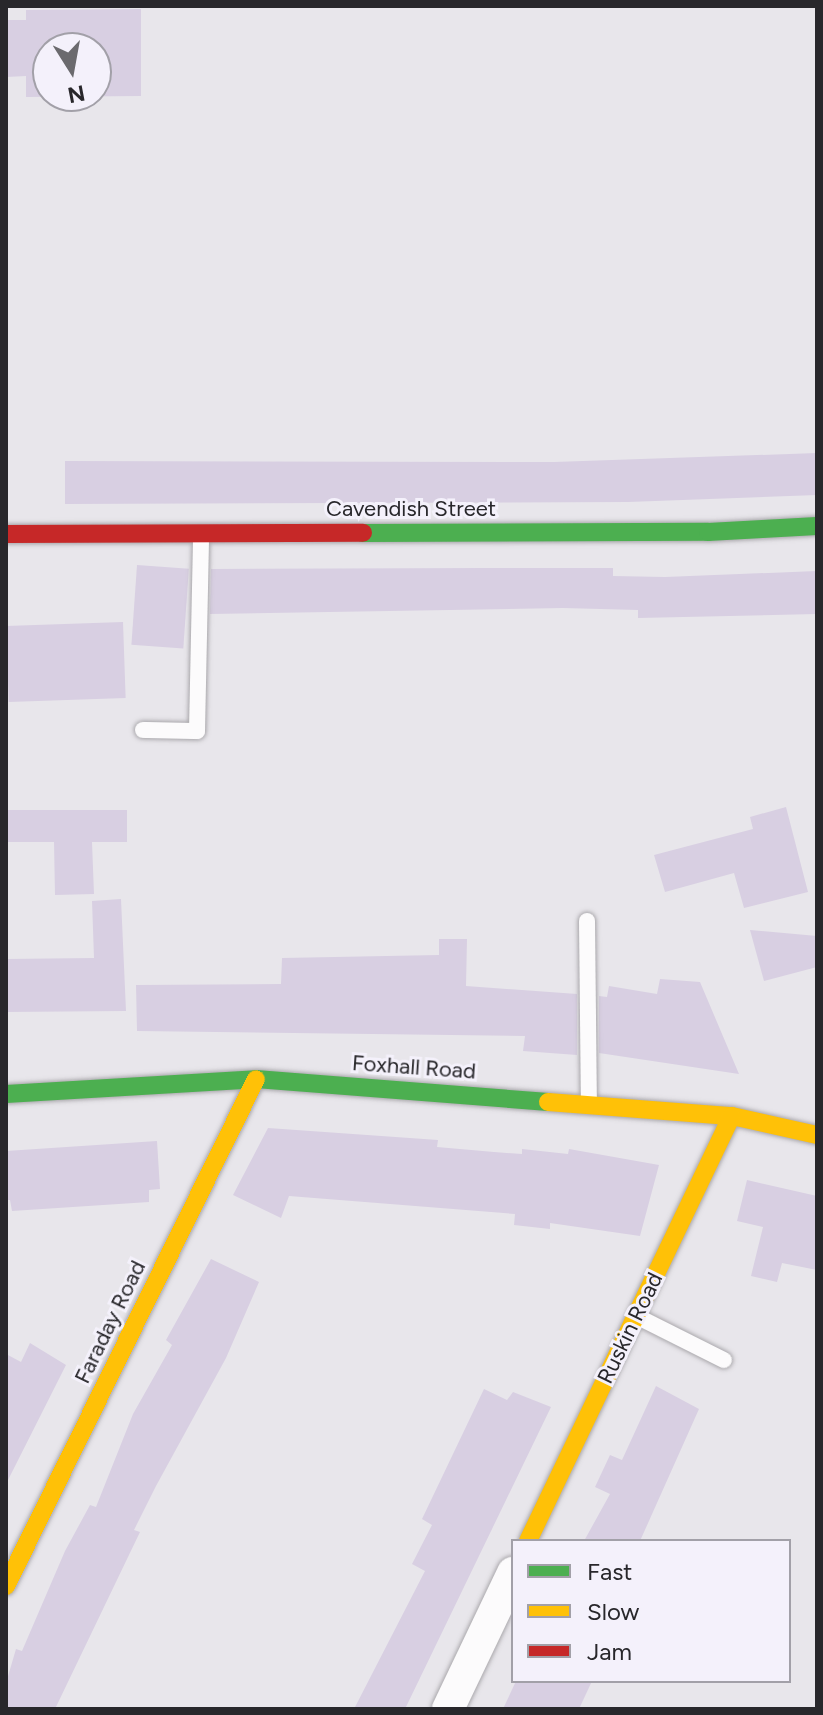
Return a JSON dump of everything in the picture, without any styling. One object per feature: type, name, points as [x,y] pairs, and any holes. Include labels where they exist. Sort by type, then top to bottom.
[{"type":"street","name":"Cavendish Street","points":[[6,534],[708,532],[817,526]]},
{"type":"street","name":"Foxhall Road","points":[[6,1094],[256,1079],[732,1116],[817,1135]]},
{"type":"street","name":"Faraday Road","points":[[6,1586],[256,1079]]},
{"type":"street","name":"Ruskin Road","points":[[529,1539],[732,1116]]},
{"type":"street","points":[[448,1709],[511,1577]]},
{"type":"lane","points":[[143,730],[197,731],[201,533]]},
{"type":"lane","points":[[587,921],[589,1105]]},
{"type":"lane","points":[[636,1316],[724,1360]]},
{"type":"building","points":[[141,9],[141,96],[112,96],[112,32],[32,32],[32,97],[26,97],[26,76],[6,77],[6,20],[26,20],[26,10]]},
{"type":"building","points":[[817,453],[817,495],[628,502],[65,504],[65,461],[554,462]]},
{"type":"building","points":[[137,565],[189,569],[183,648],[131,645]]},
{"type":"building","points":[[613,568],[613,576],[665,577],[817,571],[817,614],[638,618],[638,610],[563,608],[210,614],[211,569]]},
{"type":"building","points":[[123,622],[126,698],[9,702],[6,626]]},
{"type":"building","points":[[786,807],[808,892],[744,908],[734,873],[665,892],[654,855],[753,829],[750,817]]},
{"type":"building","points":[[6,810],[127,810],[127,842],[92,842],[94,894],[55,895],[54,842],[6,842]]},
{"type":"building","points":[[121,899],[126,1011],[6,1012],[6,959],[94,958],[92,901]]},
{"type":"building","points":[[750,930],[817,936],[817,967],[764,981]]},
{"type":"building","points":[[439,939],[467,939],[466,986],[577,994],[577,1055],[523,1051],[525,1036],[137,1031],[136,985],[281,984],[282,958],[439,955]]},
{"type":"building","points":[[660,979],[700,982],[739,1074],[599,1053],[599,996],[607,997],[609,986],[657,994]]},
{"type":"building","points":[[268,1128],[438,1140],[437,1147],[522,1154],[522,1149],[568,1154],[569,1149],[659,1165],[640,1236],[550,1223],[550,1229],[514,1225],[515,1214],[289,1196],[281,1218],[233,1195]]},
{"type":"building","points":[[157,1141],[160,1189],[149,1190],[149,1202],[12,1211],[10,1200],[6,1200],[6,1151]]},
{"type":"building","points":[[747,1180],[817,1196],[817,1270],[782,1263],[777,1282],[751,1276],[763,1227],[737,1221]]},
{"type":"building","points":[[211,1259],[259,1282],[226,1358],[134,1530],[140,1532],[55,1709],[6,1709],[6,1683],[16,1649],[22,1651],[65,1551],[90,1505],[96,1507],[133,1414],[172,1345],[166,1340]]},
{"type":"building","points":[[30,1343],[66,1365],[6,1484],[6,1354],[21,1362]]},
{"type":"building","points":[[656,1386],[699,1409],[641,1539],[585,1539],[610,1494],[595,1487],[610,1455],[622,1460]]},
{"type":"building","points":[[484,1389],[507,1400],[513,1392],[551,1407],[405,1709],[354,1709],[425,1571],[412,1564],[432,1525],[422,1519]]},
{"type":"building","points":[[515,1683],[591,1683],[579,1709],[503,1709]]},
{"type":"traffic: fast","points":[[363,533],[708,532],[817,526]]},
{"type":"traffic: fast","points":[[6,1094],[256,1079],[548,1102]]},
{"type":"traffic: slow","points":[[6,1586],[256,1079]]},
{"type":"traffic: slow","points":[[548,1102],[732,1116],[817,1135]]},
{"type":"traffic: slow","points":[[529,1539],[732,1116]]},
{"type":"traffic: jam","points":[[6,534],[363,533]]}]
